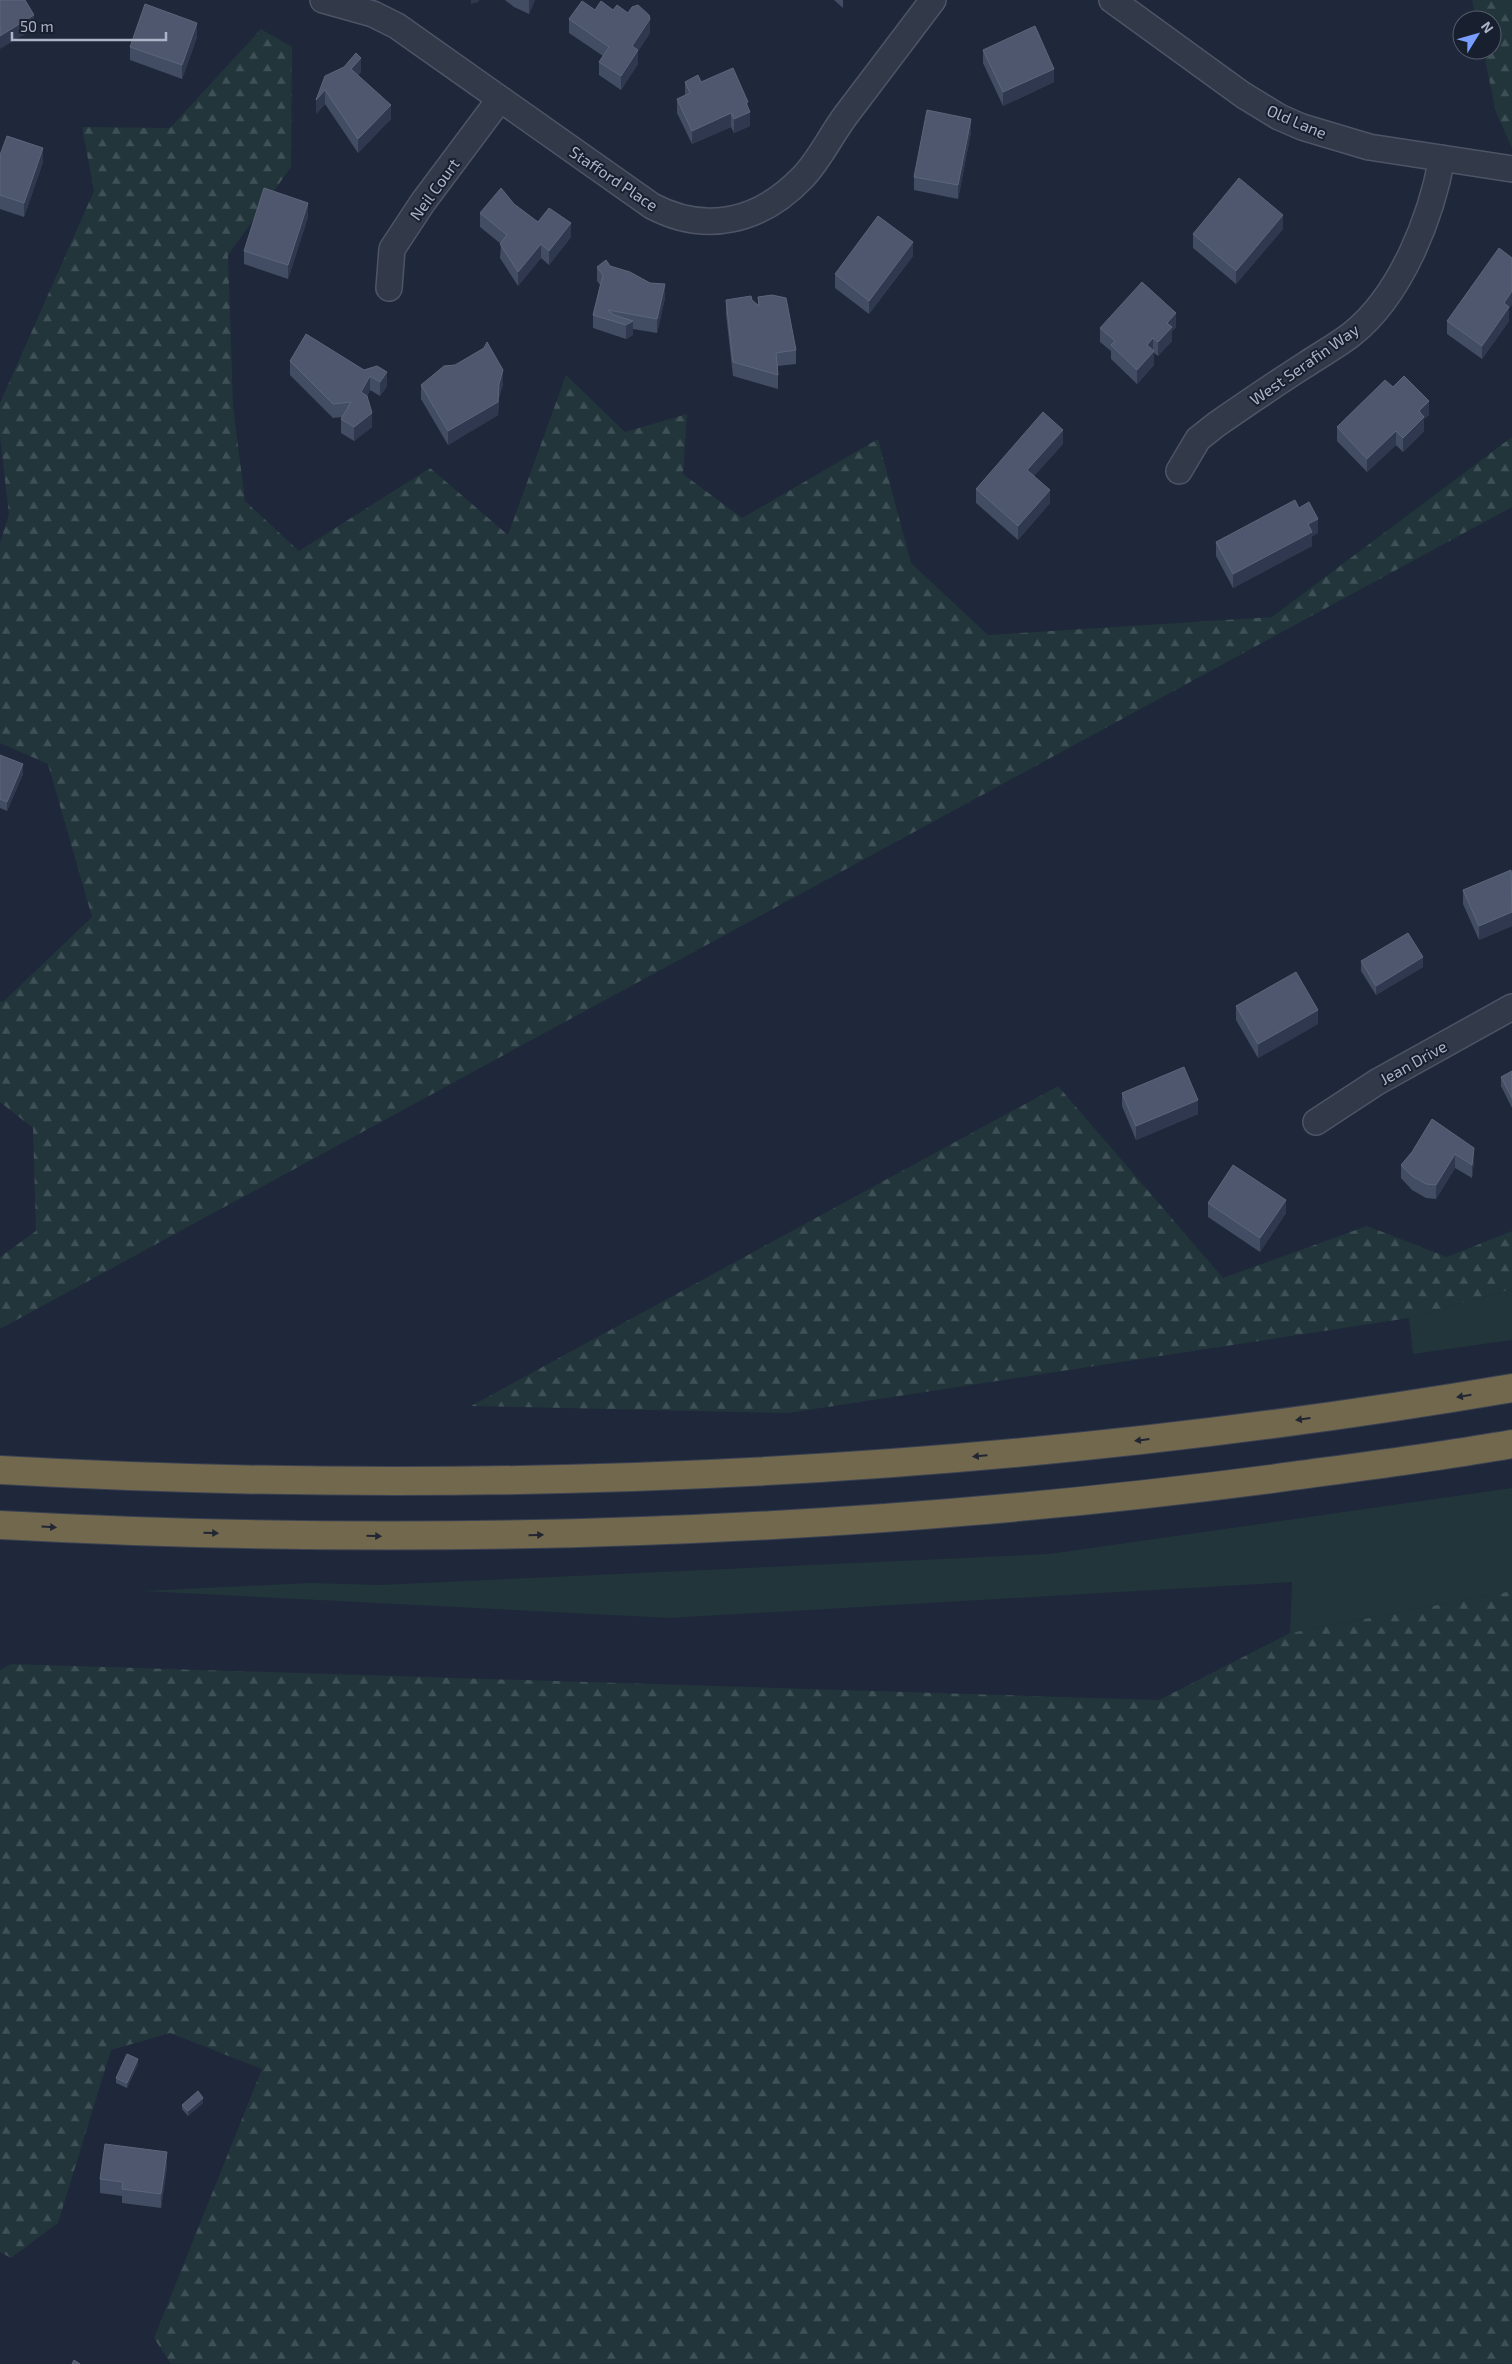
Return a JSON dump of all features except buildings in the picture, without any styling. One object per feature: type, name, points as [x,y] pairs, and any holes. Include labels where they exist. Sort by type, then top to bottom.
[{"type":"highway","points":[[0,1470],[179,1478],[426,1482],[544,1481],[780,1471],[896,1463],[1131,1442],[1305,1419],[1512,1388]]},
{"type":"highway","points":[[0,1524],[188,1533],[416,1536],[545,1535],[774,1526],[901,1518],[1138,1496],[1372,1466],[1512,1444]]},
{"type":"street","name":"Stafford Place","points":[[323,0],[373,14],[397,26],[652,206],[664,213],[691,220],[733,219],[747,216],[772,204],[804,176],[821,154],[837,128],[933,0]]},
{"type":"street","name":"Old Lane","points":[[1112,0],[1243,95],[1280,117],[1302,127],[1369,147],[1512,169]]},
{"type":"street","name":"Neil Court","points":[[389,288],[392,249],[500,99]]},
{"type":"street","name":"West Serafin Way","points":[[1179,471],[1198,439],[1217,424],[1353,333],[1383,301],[1403,269],[1423,227],[1436,188],[1442,158]]},
{"type":"street","name":"Jean Drive","points":[[1316,1122],[1377,1082],[1512,1007]]},
{"type":"green space","points":[[1472,0],[1512,0],[1512,148],[1496,112],[1485,60],[1502,60],[1502,10],[1474,10]]},
{"type":"green space","points":[[261,29],[292,47],[291,167],[228,255],[233,406],[245,501],[299,551],[430,468],[508,535],[566,375],[625,432],[687,414],[683,474],[742,518],[878,439],[911,563],[988,635],[1272,617],[1512,437],[1512,507],[0,1329],[0,1257],[36,1231],[33,1128],[0,1102],[0,1001],[3,1002],[92,917],[48,764],[0,743],[0,543],[9,514],[0,437],[0,403],[94,191],[82,127],[170,128]]},
{"type":"green space","points":[[1058,1086],[1223,1278],[1367,1226],[1447,1257],[1512,1231],[1512,1289],[1409,1318],[788,1413],[471,1406]]},
{"type":"green space","points":[[1512,1289],[1512,1340],[1413,1354],[1409,1318]]},
{"type":"green space","points":[[1512,1488],[1512,1591],[1290,1633],[1292,1582],[670,1618],[142,1591],[311,1583],[379,1585],[1049,1554]]},
{"type":"green space","points":[[1512,1591],[1512,2364],[171,2364],[154,2338],[262,2069],[170,2033],[111,2050],[58,2223],[11,2258],[0,2252],[0,1670],[11,1664],[1159,1700],[1290,1633]]}]
